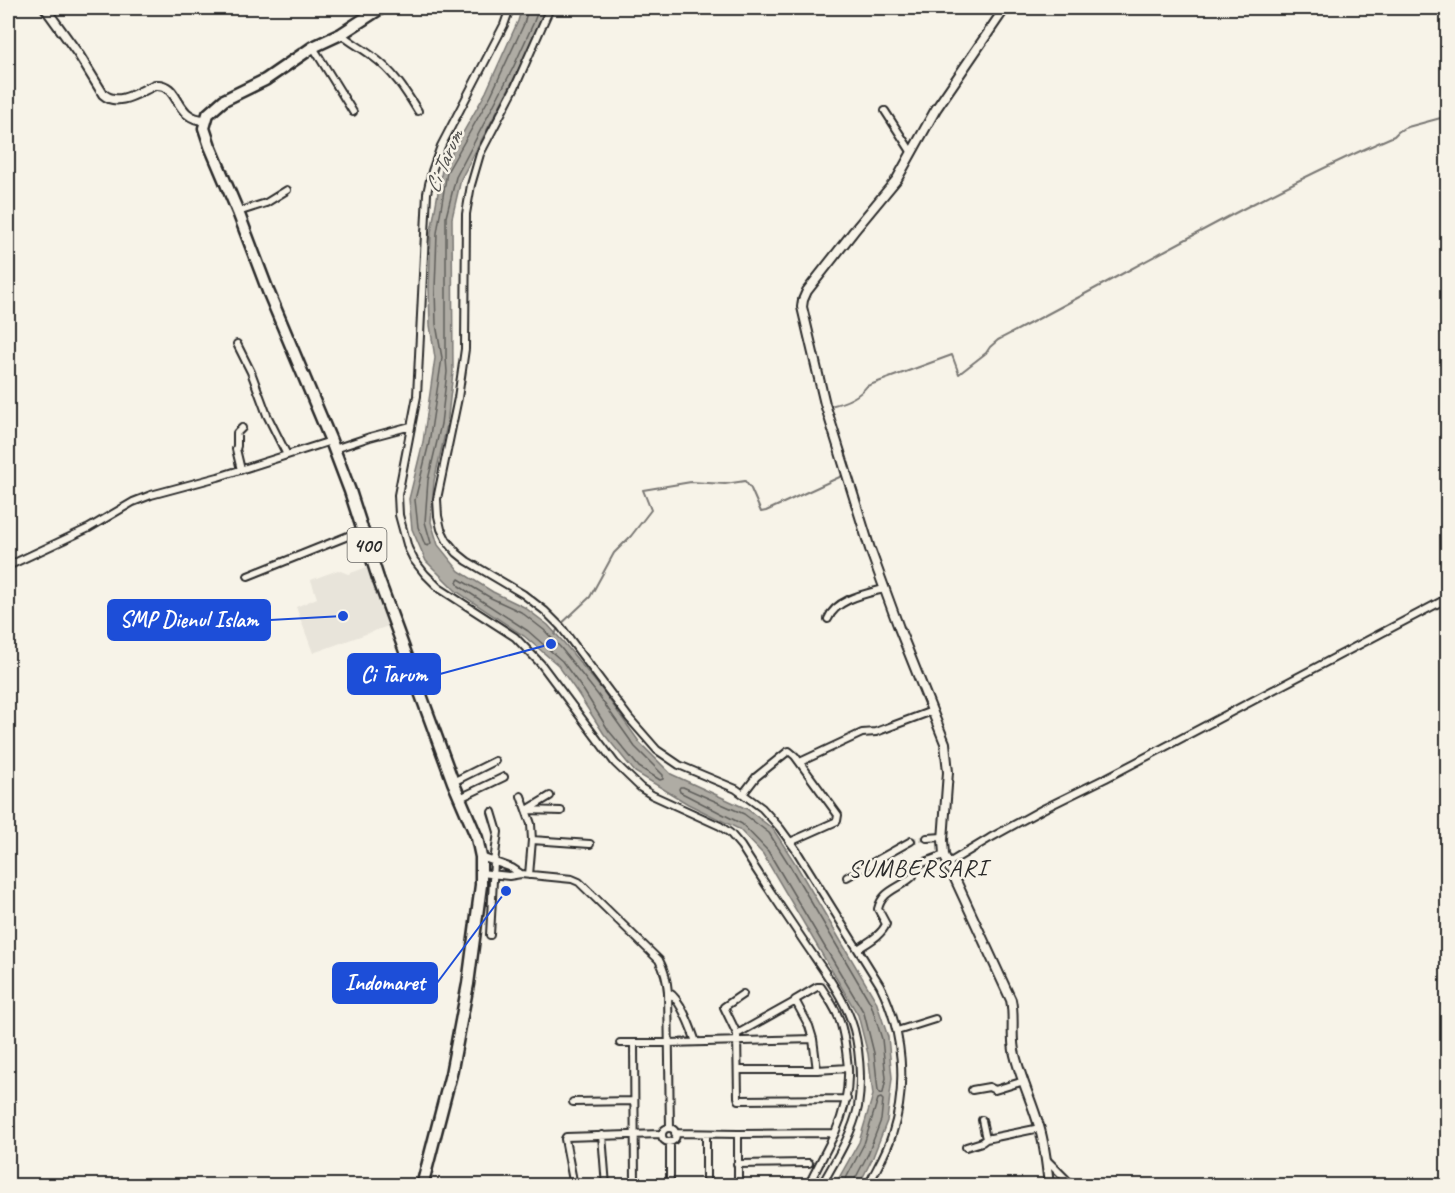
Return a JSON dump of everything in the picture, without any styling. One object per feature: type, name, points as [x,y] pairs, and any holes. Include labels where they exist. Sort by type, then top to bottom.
[{"type":"main road","points":[[205,120],[208,114],[224,99],[265,80],[313,47],[341,34],[381,8]]},
{"type":"main road","name":"400","points":[[205,120],[206,136],[350,491],[382,588],[453,782],[474,830],[481,857],[479,906],[464,1007],[451,1074],[422,1185]]},
{"type":"street","points":[[45,8],[108,99],[117,100],[161,84],[170,89],[189,117],[205,120]]},
{"type":"street","points":[[510,8],[499,35],[441,146],[432,171],[426,201],[417,396],[398,505],[408,548],[414,560],[439,588],[515,637],[528,649],[628,777],[652,795],[720,826],[730,833],[824,971],[852,1021],[860,1090],[851,1128],[821,1185]]},
{"type":"street","points":[[550,8],[515,87],[480,154],[471,185],[466,214],[465,346],[458,398],[437,499],[441,529],[457,553],[523,594],[561,627],[628,718],[657,750],[679,765],[736,789],[762,808],[793,846],[858,949],[889,1004],[897,1031],[902,1076],[901,1096],[892,1136],[868,1185]]},
{"type":"street","points":[[1005,8],[936,109],[897,179],[807,291],[802,307],[825,404],[870,549],[945,743],[948,772],[944,855],[1011,1000],[1012,1042],[1040,1128],[1049,1185]]},
{"type":"street","points":[[341,34],[349,42],[372,55],[392,73],[418,111]]},
{"type":"street","points":[[313,47],[352,112]]},
{"type":"street","points":[[885,111],[912,153]]},
{"type":"street","points":[[238,212],[266,203],[287,190]]},
{"type":"street","points":[[237,344],[251,372],[263,407],[287,455]]},
{"type":"street","points":[[8,566],[89,528],[133,502],[151,495],[198,484],[287,455],[411,426]]},
{"type":"street","points":[[241,470],[236,448],[237,433],[242,428]]},
{"type":"street","points":[[248,576],[363,530]]},
{"type":"street","points":[[828,619],[836,607],[846,601],[884,589]]},
{"type":"street","points":[[948,864],[1043,809],[1448,598]]},
{"type":"street","points":[[800,762],[862,733],[876,732],[932,711]]},
{"type":"street","points":[[743,794],[756,777],[788,752],[800,762],[838,818],[837,821],[793,846]]},
{"type":"street","points":[[453,782],[495,761]]},
{"type":"street","points":[[460,798],[504,777]]},
{"type":"street","points":[[520,796],[531,824],[529,875]]},
{"type":"street","points":[[526,810],[550,796]]},
{"type":"street","points":[[526,810],[561,811]]},
{"type":"street","points":[[490,935],[498,832],[492,812]]},
{"type":"street","points":[[927,838],[944,837]]},
{"type":"street","points":[[532,840],[590,844]]},
{"type":"street","points":[[847,877],[910,841]]},
{"type":"street","points":[[858,949],[882,932],[885,927],[886,924],[878,909],[885,895],[909,880],[913,876],[915,866],[944,855]]},
{"type":"street","points":[[481,857],[512,868],[521,874]]},
{"type":"street","points":[[481,873],[509,876],[521,874],[572,879],[579,882],[659,960],[667,977],[668,992],[668,1043],[674,1139],[669,1142]]},
{"type":"street","points":[[738,1037],[817,987],[821,987],[835,1009],[844,1037],[848,1068],[847,1099],[842,1119],[808,1185]]},
{"type":"street","points":[[668,992],[675,996],[696,1041]]},
{"type":"street","points":[[743,994],[724,1007],[738,1037],[739,1100],[847,1099]]},
{"type":"street","points":[[796,1001],[813,1039],[817,1070]]},
{"type":"street","points":[[897,1031],[935,1018]]},
{"type":"street","points":[[620,1042],[668,1043],[738,1037],[813,1039]]},
{"type":"street","points":[[634,1043],[635,1185]]},
{"type":"street","points":[[738,1070],[848,1068]]},
{"type":"street","points":[[972,1090],[989,1087],[995,1090],[1024,1081]]},
{"type":"street","points":[[573,1102],[634,1101]]},
{"type":"street","points":[[981,1120],[986,1139]]},
{"type":"street","points":[[661,1134],[665,1128],[706,1134],[836,1132]]},
{"type":"street","points":[[966,1147],[986,1139],[1040,1128]]},
{"type":"street","points":[[574,1185],[566,1137],[661,1134]]},
{"type":"street","points":[[661,1134],[663,1139],[669,1142]]},
{"type":"street","points":[[706,1134],[706,1185]]},
{"type":"street","points":[[738,1134],[738,1185]]},
{"type":"street","points":[[602,1135],[606,1185]]},
{"type":"street","points":[[669,1142],[670,1185]]},
{"type":"street","points":[[1046,1159],[1072,1185]]},
{"type":"street","points":[[738,1164],[809,1162]]},
{"type":"shaded area","points":[[370,566],[391,625],[313,653],[296,607],[317,598],[311,580],[338,570],[348,574]]},
{"type":"water","points":[[522,8],[545,8],[518,71],[461,179],[452,218],[453,372],[447,425],[434,481],[431,522],[438,545],[459,571],[493,592],[524,607],[548,625],[603,691],[640,743],[671,774],[747,809],[773,829],[795,863],[876,1001],[888,1037],[892,1078],[887,1121],[859,1185],[835,1185],[859,1142],[873,1095],[868,1054],[858,1015],[763,854],[739,829],[688,804],[635,772],[604,734],[558,665],[524,636],[456,591],[426,561],[412,529],[409,499],[423,442],[435,358],[430,325],[431,232],[442,170],[486,92]]},
{"type":"waterway","points":[[849,473],[851,472],[830,406],[850,399],[867,386],[952,355],[959,374],[986,353],[998,340],[1293,183],[1394,136],[1404,128],[1448,116]]},
{"type":"waterway","points":[[555,635],[558,627],[590,597],[614,553],[651,510],[643,490],[691,482],[725,484],[745,481],[761,512],[844,475]]},
{"type":"tunnel","points":[[911,841],[927,838]]},
{"type":"place","name":"SMP Dienul Islam","points":[[343,616]]},
{"type":"place","name":"Ci Tarum","points":[[551,644]]},
{"type":"place","name":"Indomaret","points":[[506,891]]},
{"type":"district","name":"SUMBERSARI","points":[[918,868]]}]
